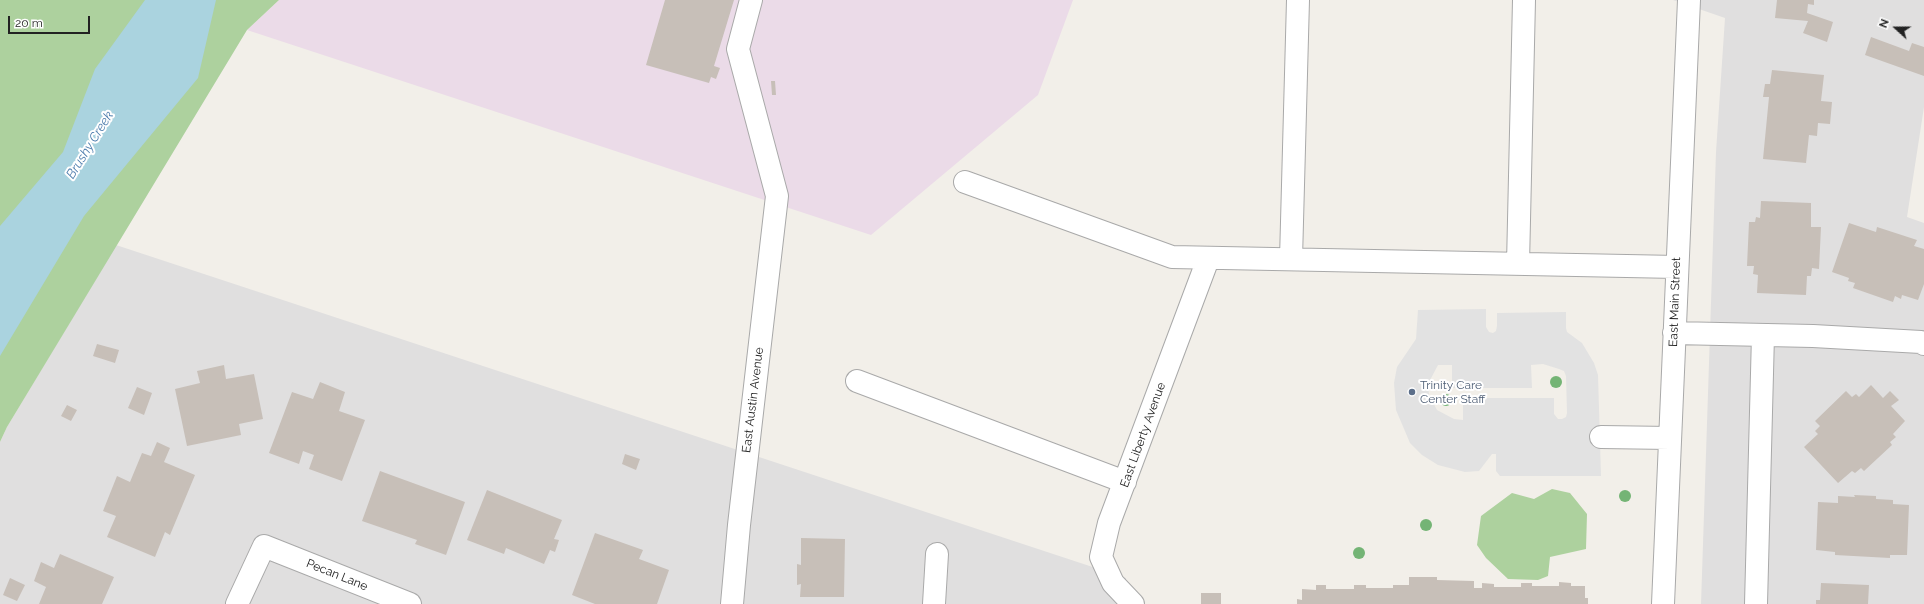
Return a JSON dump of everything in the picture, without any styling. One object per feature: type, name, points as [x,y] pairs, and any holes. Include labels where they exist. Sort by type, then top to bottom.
[{"type":"street","name":"East Austin Avenue","points":[[732,604],[738,525],[777,196],[738,49],[751,0]]},
{"type":"street","points":[[1291,259],[1298,0]]},
{"type":"street","points":[[1518,264],[1524,0]]},
{"type":"street","name":"East Main Street","points":[[1663,604],[1689,0]]},
{"type":"street","points":[[965,182],[1172,257],[1208,259],[1291,259],[1677,267]]},
{"type":"street","name":"East Liberty Avenue","points":[[1134,604],[1112,583],[1101,557],[1109,523],[1208,259]]},
{"type":"street","points":[[1674,333],[1829,337],[1924,344]]},
{"type":"street","points":[[1756,604],[1763,335]]},
{"type":"street","points":[[857,381],[1125,482]]},
{"type":"street","points":[[1601,437],[1670,438]]},
{"type":"street","name":"Pecan Lane","points":[[237,604],[264,546],[410,604]]},
{"type":"street","points":[[934,604],[937,554]]},
{"type":"shaded area","points":[[279,0],[1073,0],[1038,95],[871,235],[247,30]]},
{"type":"shaded area","points":[[1673,0],[1924,0],[1924,107],[1907,217],[1924,223],[1924,604],[1701,604],[1716,152],[1725,18]]},
{"type":"shaded area","points":[[116,245],[1126,578],[1125,604],[0,604],[0,442],[7,427]]},
{"type":"shaded area","name":"Trinity Care Center Staff","points":[[1486,309],[1486,327],[1489,332],[1493,333],[1496,331],[1497,326],[1497,313],[1566,312],[1567,332],[1582,343],[1594,363],[1598,375],[1601,476],[1500,476],[1496,471],[1496,454],[1492,454],[1479,471],[1465,472],[1438,465],[1422,455],[1410,443],[1396,410],[1394,383],[1397,367],[1416,339],[1418,310]],"holes":[[[1543,364],[1564,371],[1566,376],[1567,413],[1566,417],[1562,419],[1558,419],[1554,414],[1554,398],[1463,398],[1463,420],[1454,419],[1437,410],[1429,395],[1428,384],[1438,365],[1452,365],[1452,388],[1532,388],[1531,365]]]},
{"type":"green space","points":[[0,0],[279,0],[247,30],[7,427],[0,442]]},
{"type":"green space","points":[[1552,489],[1570,493],[1587,514],[1586,549],[1550,557],[1548,576],[1538,580],[1508,579],[1486,558],[1477,545],[1481,516],[1512,493],[1534,499]]},
{"type":"water","name":"Brushy Creek","points":[[145,0],[216,0],[198,78],[84,216],[0,356],[0,226],[63,152],[95,69]]},
{"type":"building","points":[[665,0],[734,0],[714,66],[720,68],[716,79],[711,77],[709,83],[646,65]]},
{"type":"building","points":[[1777,0],[1814,0],[1814,5],[1808,4],[1807,13],[1833,22],[1827,42],[1803,33],[1808,21],[1775,18]]},
{"type":"building","points":[[1871,37],[1909,51],[1912,43],[1924,47],[1924,76],[1865,55]]},
{"type":"building","points":[[1772,70],[1824,75],[1821,101],[1832,102],[1830,124],[1818,123],[1817,136],[1809,135],[1806,163],[1763,159],[1769,97],[1763,97],[1765,84],[1770,84]]},
{"type":"building","points":[[771,81],[775,81],[776,95],[772,95]]},
{"type":"building","points":[[1761,201],[1811,203],[1811,227],[1821,227],[1819,269],[1812,268],[1811,276],[1807,276],[1806,295],[1757,293],[1758,275],[1753,274],[1754,266],[1747,266],[1749,222],[1755,222],[1756,217],[1760,218]]},
{"type":"building","points":[[1849,223],[1876,232],[1877,227],[1917,240],[1914,246],[1924,249],[1924,284],[1918,300],[1902,295],[1901,299],[1895,296],[1893,302],[1853,288],[1855,283],[1848,281],[1849,278],[1832,272]]},
{"type":"building","points":[[97,344],[119,350],[115,363],[93,356]]},
{"type":"building","points":[[224,365],[226,379],[254,374],[263,419],[239,424],[241,435],[187,446],[175,389],[200,383],[197,371]]},
{"type":"building","points":[[320,382],[345,392],[339,411],[365,420],[342,481],[309,469],[314,455],[303,451],[299,464],[269,453],[292,392],[313,399]]},
{"type":"building","points":[[1871,385],[1883,398],[1890,391],[1899,400],[1891,406],[1905,421],[1893,434],[1896,437],[1890,442],[1892,445],[1864,471],[1861,468],[1855,473],[1852,471],[1838,483],[1804,447],[1818,434],[1815,431],[1820,426],[1815,421],[1846,391],[1852,397],[1856,394],[1859,397]]},
{"type":"building","points":[[137,387],[152,393],[144,415],[128,408]]},
{"type":"building","points":[[67,405],[77,410],[71,421],[61,416]]},
{"type":"building","points":[[157,442],[170,448],[164,462],[195,475],[170,535],[165,532],[155,557],[107,537],[116,516],[103,511],[117,476],[130,482],[142,453],[151,456]]},
{"type":"building","points":[[625,454],[640,459],[636,470],[622,464]]},
{"type":"building","points":[[380,471],[465,502],[446,555],[415,544],[417,540],[362,521]]},
{"type":"building","points":[[487,490],[562,520],[554,539],[559,540],[555,552],[550,550],[544,564],[506,548],[504,554],[467,540]]},
{"type":"building","points":[[1854,495],[1876,496],[1876,499],[1893,500],[1893,504],[1909,505],[1907,555],[1890,555],[1890,558],[1835,555],[1835,552],[1816,550],[1818,502],[1838,503],[1838,496],[1855,497]]},
{"type":"building","points":[[595,533],[643,550],[639,559],[669,570],[657,604],[595,604],[572,595]]},
{"type":"building","points":[[801,538],[845,539],[844,597],[800,597],[801,584],[797,585],[797,564],[801,565]]},
{"type":"building","points":[[60,554],[114,577],[102,604],[39,604],[46,587],[34,581],[41,562],[54,568]]},
{"type":"building","points":[[1409,577],[1437,577],[1437,580],[1474,581],[1474,588],[1482,588],[1482,583],[1494,584],[1494,587],[1521,587],[1521,583],[1532,583],[1532,586],[1559,586],[1559,582],[1571,583],[1571,586],[1585,586],[1585,598],[1588,598],[1588,604],[1297,604],[1297,599],[1302,600],[1302,589],[1316,590],[1316,585],[1326,585],[1326,589],[1354,589],[1354,585],[1366,585],[1366,588],[1393,588],[1393,585],[1409,585]]},
{"type":"building","points":[[10,578],[25,585],[17,601],[3,595]]},
{"type":"building","points":[[1821,583],[1869,585],[1868,604],[1816,604],[1816,600],[1820,600]]},
{"type":"building","points":[[1201,593],[1221,593],[1221,604],[1201,604]]},
{"type":"place","name":"Trinity Care Center Staff","points":[[1412,392]]}]
